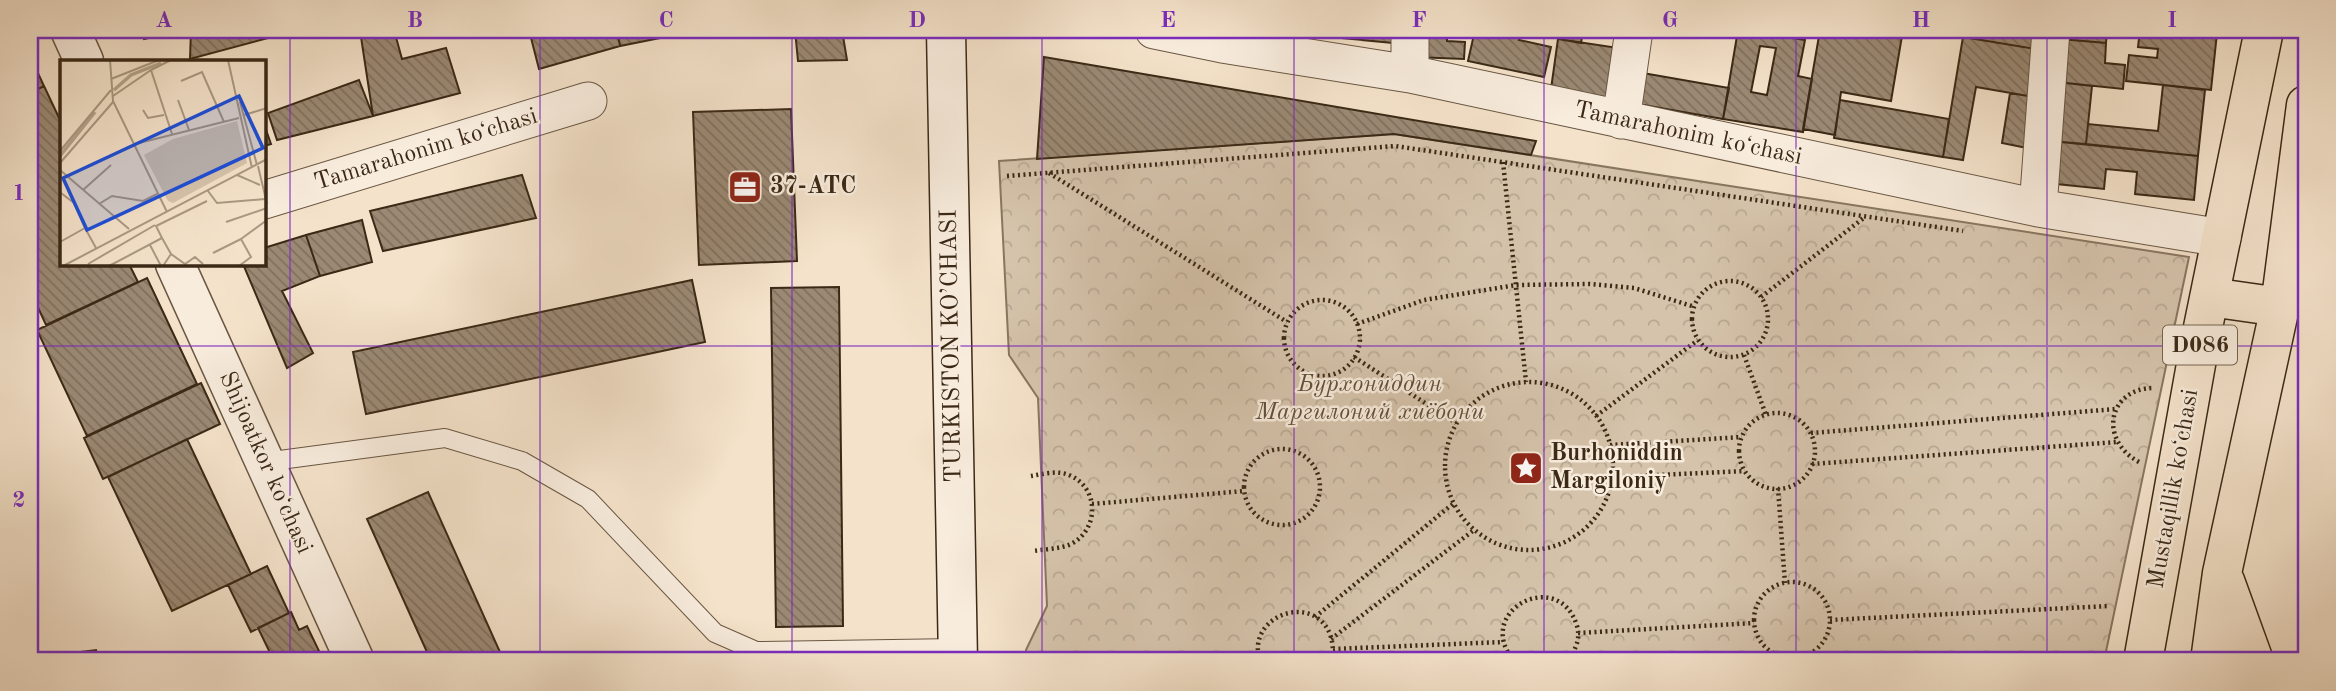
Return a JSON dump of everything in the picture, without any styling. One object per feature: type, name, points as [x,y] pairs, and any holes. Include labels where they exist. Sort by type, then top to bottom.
[{"type":"main road","points":[[70,30],[84,60]]},
{"type":"main road","name":"TURKISTON KO’CHASI","points":[[946,30],[958,655]]},
{"type":"main road","name":"Mustaqillik koʻchasi","points":[[2143,661],[2210,297],[2264,30]]},
{"type":"main road","name":"D086","points":[[2210,661],[2222,573],[2299,226],[2306,105]]},
{"type":"main road","name":"Shijoatkor koʻchasi","points":[[176,266],[355,661]]},
{"type":"main road","points":[[2210,297],[2280,307]]},
{"type":"main road","points":[[2222,573],[2254,661]]},
{"type":"street","name":"Tamarahonim koʻchasi","points":[[1154,30],[1222,44],[1410,74],[2038,208],[2222,238]]},
{"type":"street","points":[[1410,30],[1410,74]]},
{"type":"street","points":[[1621,120],[1633,30]]},
{"type":"street","points":[[2038,208],[2051,30]]},
{"type":"street","name":"Tamarahonim koʻchasi","points":[[266,199],[588,101]]},
{"type":"lane","points":[[265,462],[445,438],[522,461],[588,499],[715,633],[756,651],[958,655]]},
{"type":"path","points":[[1007,176],[1395,145],[1975,233]]},
{"type":"path","points":[[1503,162],[1526,382]]},
{"type":"path","points":[[1049,173],[1287,322]]},
{"type":"path","points":[[1760,297],[1866,216]]},
{"type":"path","points":[[1735,282],[1746,285],[1760,297],[1768,314],[1768,327],[1755,348],[1744,355],[1731,358],[1706,349],[1698,340],[1693,328],[1695,307],[1703,293],[1712,286],[1735,282]]},
{"type":"path","points":[[1357,324],[1424,300],[1516,285],[1590,284],[1634,288],[1695,307]]},
{"type":"path","points":[[1326,300],[1348,310],[1357,324],[1359,346],[1346,368],[1335,374],[1322,377],[1298,368],[1289,358],[1284,346],[1287,322],[1304,304],[1326,300]]},
{"type":"path","points":[[1597,416],[1698,340]]},
{"type":"path","points":[[1744,355],[1766,415]]},
{"type":"path","points":[[1354,357],[1456,423]]},
{"type":"path","points":[[1535,381],[1562,388],[1586,403],[1597,416],[1604,426],[1613,452],[1613,477],[1603,508],[1585,530],[1561,545],[1533,551],[1504,547],[1474,530],[1460,515],[1447,491],[1444,464],[1449,437],[1462,413],[1483,395],[1508,383],[1535,381]]},
{"type":"path","points":[[2139,461],[2127,455],[2117,442],[2113,421],[2116,409],[2132,393],[2144,388],[2154,388]]},
{"type":"path","points":[[1811,433],[2116,409]]},
{"type":"path","points":[[1782,413],[1794,416],[1804,423],[1811,433],[1815,445],[1812,464],[1802,480],[1790,486],[1765,487],[1745,471],[1740,459],[1740,446],[1750,424],[1766,415],[1782,413]]},
{"type":"path","points":[[1610,445],[1742,437]]},
{"type":"path","points":[[1812,464],[2117,442]]},
{"type":"path","points":[[1275,449],[1298,452],[1308,459],[1320,481],[1315,506],[1306,516],[1282,525],[1269,523],[1258,516],[1249,507],[1244,491],[1247,470],[1264,453],[1275,449]]},
{"type":"path","points":[[1613,477],[1745,471]]},
{"type":"path","points":[[1031,476],[1059,472],[1071,475],[1088,491],[1093,504],[1088,529],[1079,539],[1068,545],[1033,551]]},
{"type":"path","points":[[1778,488],[1785,583]]},
{"type":"path","points":[[1093,504],[1244,491]]},
{"type":"path","points":[[1315,617],[1454,503]]},
{"type":"path","points":[[1331,639],[1474,530]]},
{"type":"path","points":[[1797,582],[1818,592],[1826,601],[1830,621],[1825,639],[1816,649],[1792,658],[1780,656],[1768,649],[1760,640],[1755,623],[1758,603],[1765,594],[1774,587],[1797,582]]},
{"type":"path","points":[[1514,661],[1503,642],[1502,630],[1506,618],[1522,601],[1545,597],[1557,600],[1574,617],[1578,642],[1567,661]]},
{"type":"path","points":[[1830,621],[2109,606]]},
{"type":"path","points":[[1252,661],[1259,659],[1257,644],[1268,623],[1288,612],[1300,612],[1321,622],[1331,639],[1331,661]]},
{"type":"path","points":[[1578,634],[1755,623]]},
{"type":"path","points":[[1333,649],[1503,642]]},
{"type":"green space","name":"Бурхониддин Маргилоний хиёбони","points":[[1394,134],[2189,257],[2104,661],[1026,661],[1026,650],[1047,606],[1038,398],[1009,355],[999,161]]},
{"type":"building","points":[[138,30],[182,30],[144,39]]},
{"type":"building","points":[[191,30],[298,30],[190,59]]},
{"type":"building","points":[[394,30],[402,59],[446,48],[460,93],[373,116],[361,37]]},
{"type":"building","points":[[529,30],[617,30],[620,46],[539,69]]},
{"type":"building","points":[[617,30],[700,30],[620,46]]},
{"type":"building","points":[[795,30],[842,30],[847,60],[798,61]]},
{"type":"building","points":[[1255,30],[1363,30],[1362,40]]},
{"type":"building","points":[[1363,30],[1404,30],[1403,44],[1362,40]]},
{"type":"building","points":[[1415,30],[1447,30],[1447,41],[1465,42],[1464,59],[1414,57]]},
{"type":"building","points":[[1475,30],[1522,30],[1519,40],[1551,47],[1544,77],[1468,61]]},
{"type":"building","points":[[1559,30],[1583,30],[1581,43],[1558,39]]},
{"type":"building","points":[[1738,30],[1794,30],[1792,38],[1805,40],[1798,76],[1812,79],[1803,132],[1723,119]],"holes":[[[1760,46],[1776,48],[1767,95],[1751,92]]]},
{"type":"building","points":[[1820,30],[1903,30],[1891,101],[1841,92],[1835,135],[1803,129]]},
{"type":"building","points":[[1933,30],[2045,30],[2042,50]]},
{"type":"building","points":[[2061,30],[2107,30],[2106,43],[2060,39]]},
{"type":"building","points":[[2140,30],[2217,33],[2211,90],[2126,81],[2129,55],[2157,58],[2158,49],[2138,47]]},
{"type":"building","points":[[2182,30],[2217,30],[2217,33]]},
{"type":"building","points":[[1963,37],[2042,50],[2034,97],[1976,87],[1963,160],[1943,157]]},
{"type":"building","points":[[1558,39],[1625,49],[1617,99],[1551,89]]},
{"type":"building","points":[[2060,39],[2106,43],[2105,63],[2125,65],[2123,89],[2057,82]]},
{"type":"building","points":[[30,56],[44,86],[30,93]]},
{"type":"building","points":[[1044,57],[1536,141],[1531,155],[1394,134],[1037,159]]},
{"type":"building","points":[[1637,72],[1729,88],[1723,119],[1632,103]]},
{"type":"building","points":[[359,80],[373,116],[277,140],[268,113]]},
{"type":"building","points":[[2057,82],[2092,86],[2086,144],[2051,141]]},
{"type":"building","points":[[2163,85],[2205,90],[2198,156],[2086,144],[2088,124],[2158,131]]},
{"type":"building","points":[[44,86],[60,120],[60,266],[130,266],[138,282],[46,325],[30,290],[30,93]]},
{"type":"building","points":[[2010,93],[2034,97],[2027,148],[2002,143]]},
{"type":"building","points":[[1840,100],[1949,119],[1943,157],[1834,138]]},
{"type":"building","name":"37-АТС","points":[[791,109],[797,261],[699,265],[693,112]]},
{"type":"building","points":[[266,130],[271,144],[266,145]]},
{"type":"building","points":[[2051,141],[2198,156],[2194,200],[2135,194],[2137,172],[2106,169],[2104,189],[2047,183]]},
{"type":"building","points":[[522,175],[536,218],[383,251],[370,211]]},
{"type":"building","points":[[362,220],[372,262],[320,276],[306,235]]},
{"type":"building","points":[[306,235],[320,276],[282,291],[313,353],[287,368],[244,266],[266,266],[266,247]]},
{"type":"building","points":[[147,278],[197,384],[87,436],[37,330]]},
{"type":"building","points":[[692,280],[705,342],[366,414],[353,352]]},
{"type":"building","points":[[839,287],[843,626],[776,627],[771,288]]},
{"type":"building","points":[[201,383],[220,424],[103,479],[84,438]]},
{"type":"building","points":[[187,439],[251,574],[172,611],[108,477]]},
{"type":"building","points":[[428,492],[504,661],[431,661],[367,519]]},
{"type":"building","points":[[267,566],[289,613],[251,632],[228,585]]},
{"type":"building","points":[[291,612],[299,630],[307,626],[319,651],[298,661],[274,661],[258,628]]},
{"type":"building","points":[[96,650],[98,661],[72,661],[71,653]]},
{"type":"building","points":[[313,654],[317,661],[298,661],[311,655]]},
{"type":"place","name":"37-АТС","points":[[745,187]]},
{"type":"place","name":"Burhoniddin Margiloniy","points":[[1526,468]]}]
